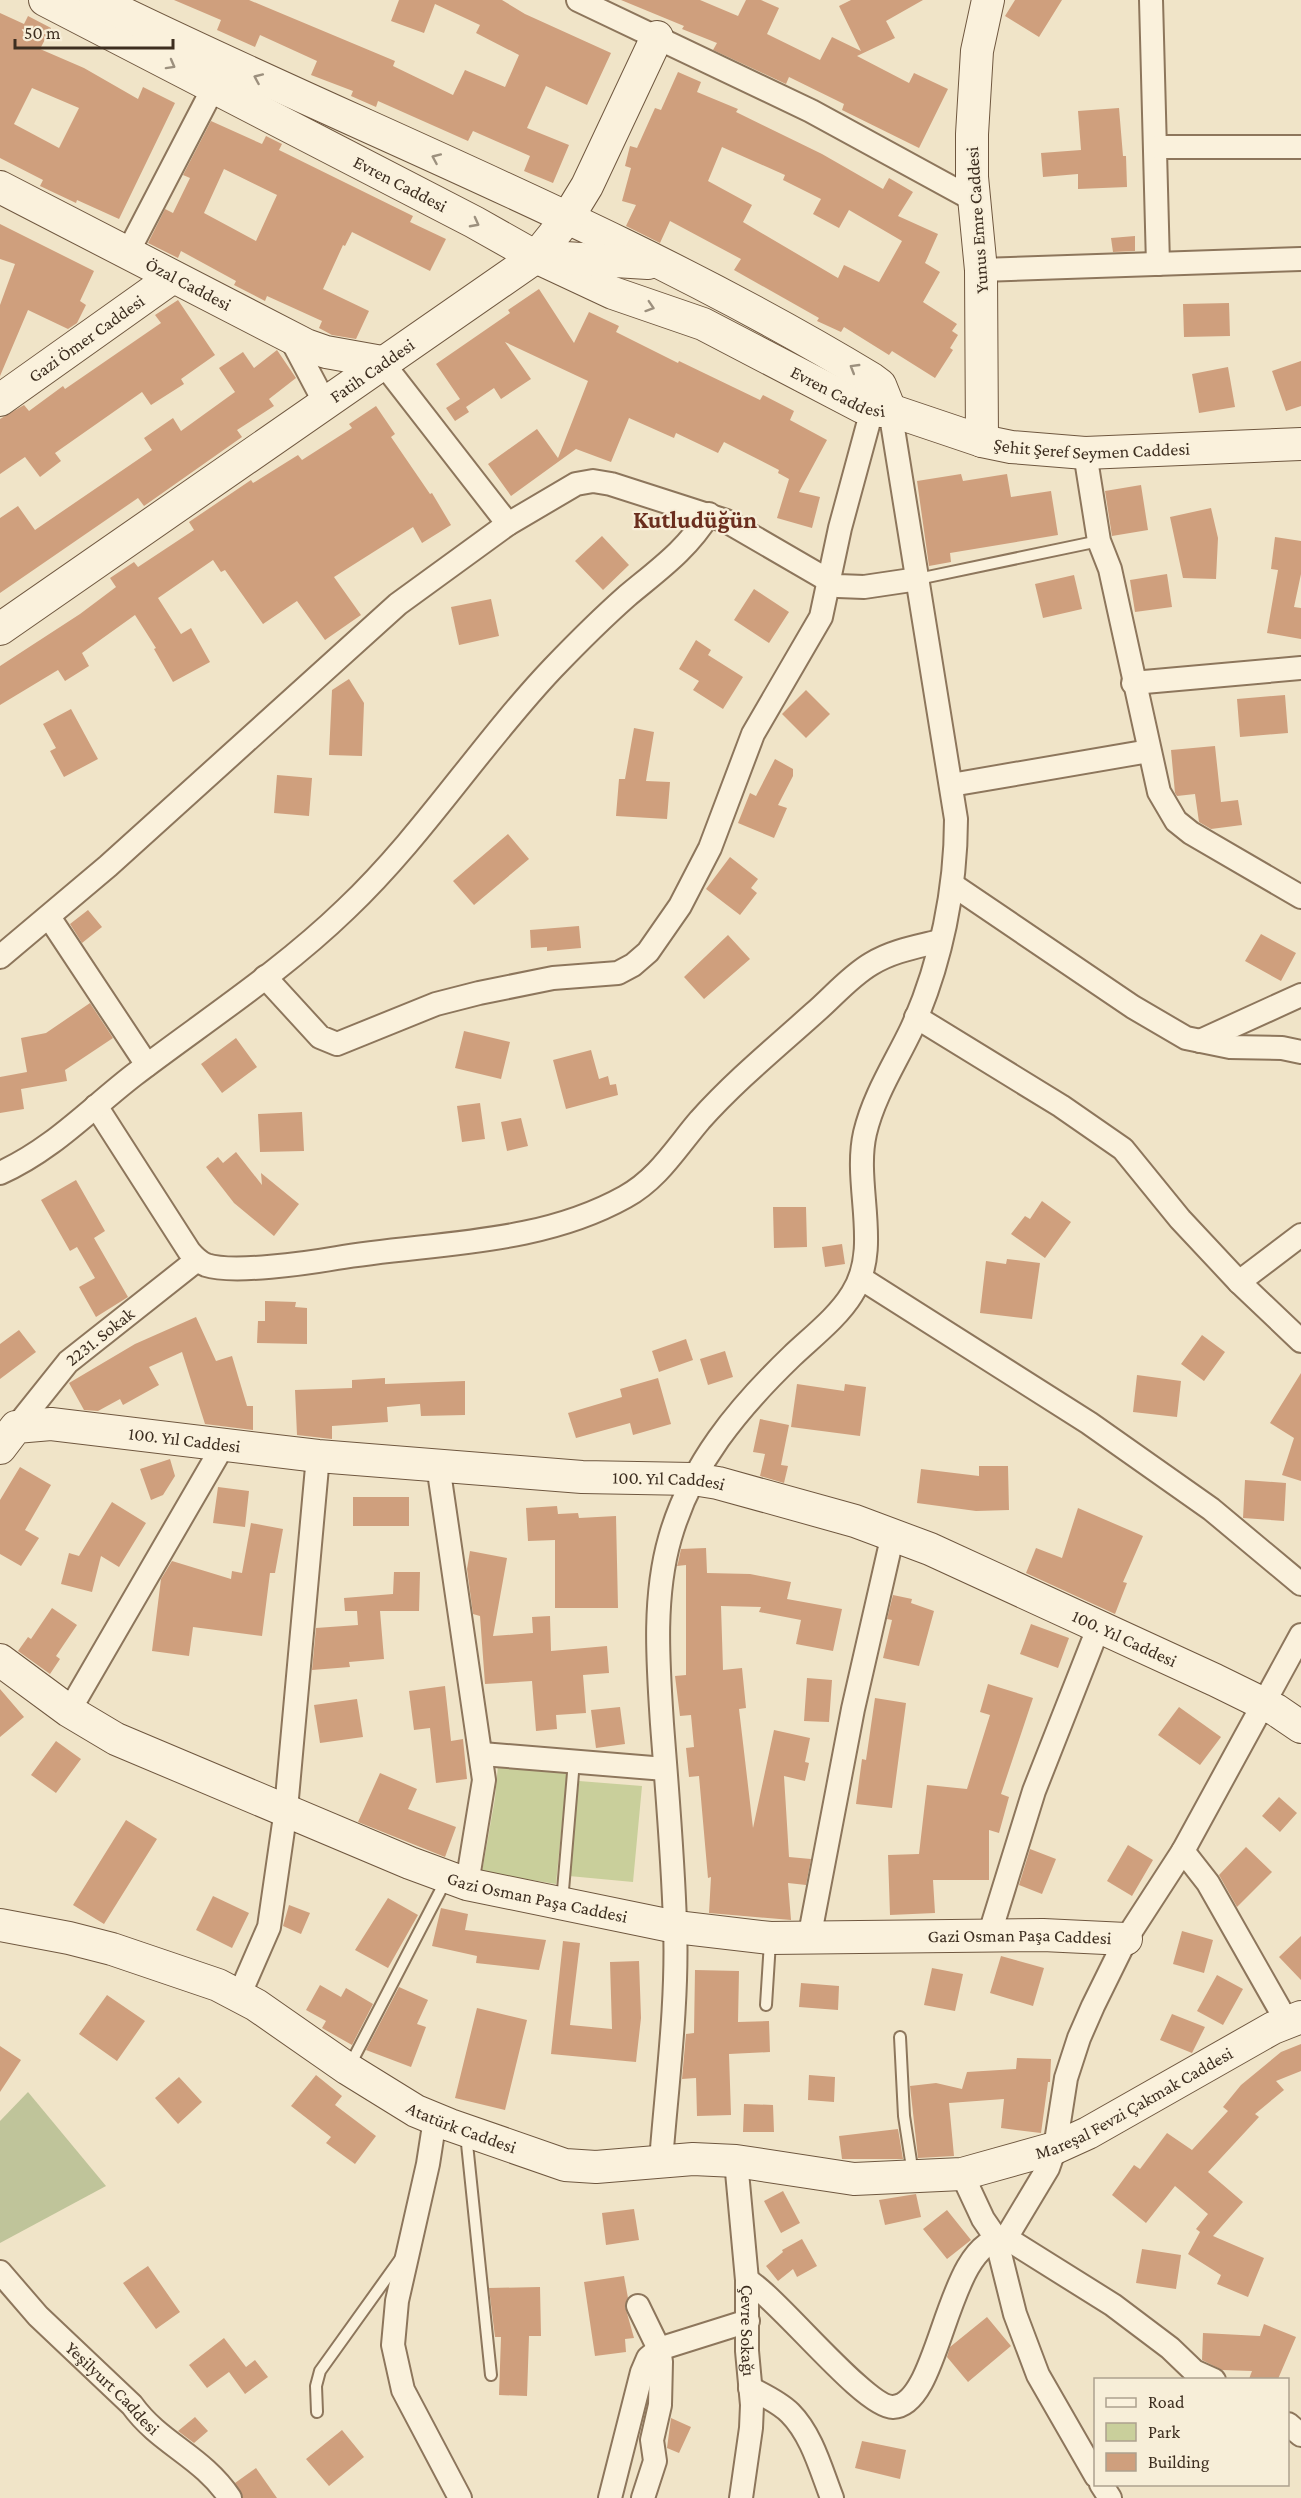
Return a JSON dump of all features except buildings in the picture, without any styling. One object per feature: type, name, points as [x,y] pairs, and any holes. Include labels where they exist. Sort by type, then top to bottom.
[{"type":"street","name":"Evren Caddesi","points":[[45,0],[140,47],[220,76],[568,217],[664,264],[872,379],[880,385],[881,410],[703,324],[630,300],[536,257],[400,183],[220,76],[96,0]]},
{"type":"street","points":[[578,0],[811,111],[974,200]]},
{"type":"street","name":"Yunus Emre Caddesi","points":[[982,441],[981,270],[974,200],[973,91],[977,51],[988,0]]},
{"type":"street","points":[[1151,0],[1158,264]]},
{"type":"street","name":"Fatih Caddesi","points":[[0,629],[326,405],[382,362],[536,257],[568,217],[587,186],[657,37]]},
{"type":"street","points":[[128,252],[220,76]]},
{"type":"street","points":[[1156,147],[1301,147]]},
{"type":"street","name":"Özal Caddesi","points":[[0,187],[290,337],[327,352],[382,362]]},
{"type":"street","points":[[536,257],[664,264]]},
{"type":"street","points":[[981,270],[1301,259]]},
{"type":"street","name":"Gazi Ömer Caddesi","points":[[6,389],[173,277]]},
{"type":"street","points":[[290,337],[326,405]]},
{"type":"street","points":[[382,362],[508,524]]},
{"type":"street","points":[[661,2161],[676,1928],[657,1653],[663,1572],[674,1524],[693,1479],[722,1433],[737,1414],[850,1299],[862,1279],[865,1239],[861,1171],[866,1132],[881,1090],[916,1017],[940,941],[953,885],[956,819],[951,785],[918,579],[881,410]]},
{"type":"street","points":[[265,977],[320,1037],[337,1044],[436,1005],[479,993],[553,978],[618,973],[633,965],[648,952],[680,906],[710,848],[753,734],[812,634],[826,603],[840,528],[881,410]]},
{"type":"street","name":"Şehit Şeref Seymen Caddesi","points":[[881,410],[982,441],[1011,447],[1086,453],[1301,444]]},
{"type":"street","points":[[1086,453],[1099,541],[1110,569],[1133,683],[1159,792],[1166,809],[1176,821],[1301,897]]},
{"type":"street","points":[[0,957],[49,917],[398,604],[508,524],[576,484],[593,481],[710,514],[756,537],[830,582],[844,587],[864,587],[918,579]]},
{"type":"street","points":[[0,1173],[60,1137],[147,1065],[285,963],[346,910],[393,861],[489,739],[541,681],[601,619],[683,550],[710,514]]},
{"type":"street","points":[[1133,683],[1301,668]]},
{"type":"street","points":[[951,785],[1149,751]]},
{"type":"street","points":[[953,885],[1168,1030],[1200,1041],[1230,1047],[1282,1048],[1301,1052]]},
{"type":"street","points":[[49,917],[147,1065]]},
{"type":"street","points":[[96,1106],[185,1246],[197,1260],[207,1265],[228,1268],[316,1262],[399,1248],[485,1241],[529,1232],[597,1210],[625,1197],[648,1181],[701,1119],[766,1053],[858,973],[899,951],[940,941]]},
{"type":"street","points":[[1200,1041],[1301,995]]},
{"type":"street","points":[[916,1017],[1062,1106],[1123,1149],[1180,1219],[1239,1282],[1301,1341]]},
{"type":"street","points":[[1239,1282],[1301,1235]]},
{"type":"street","name":"2231. Sokak","points":[[8,1438],[68,1362],[197,1260]]},
{"type":"street","points":[[862,1279],[1089,1423],[1211,1509],[1301,1584]]},
{"type":"street","name":"100. Yıl Caddesi","points":[[8,1438],[51,1424],[318,1456],[582,1477],[693,1479],[808,1507],[893,1534],[1099,1626],[1263,1704],[1301,1727]]},
{"type":"street","points":[[69,1711],[224,1444]]},
{"type":"street","points":[[239,1996],[269,1927],[286,1809],[297,1663],[318,1456]]},
{"type":"street","points":[[438,1465],[482,1754],[484,1793],[457,1881]]},
{"type":"street","points":[[809,1939],[850,1720],[893,1534]]},
{"type":"street","points":[[989,1936],[1034,1791],[1099,1626]]},
{"type":"street","points":[[747,2280],[761,2288],[804,2334],[882,2405],[897,2406],[905,2403],[917,2391],[931,2363],[949,2308],[965,2274],[987,2245],[1001,2238],[1048,2168],[1055,2148],[1066,2078],[1079,2038],[1126,1939],[1183,1851],[1301,1635]]},
{"type":"street","name":"Gazi Osman Paşa Caddesi","points":[[0,1660],[69,1711],[116,1738],[457,1881],[676,1928],[771,1938],[989,1936],[1126,1939]]},
{"type":"street","points":[[482,1754],[665,1769]]},
{"type":"street","points":[[1183,1851],[1208,1883],[1294,2020]]},
{"type":"street","name":"Atatürk Caddesi","points":[[0,1925],[112,1949],[218,1985],[239,1996],[348,2069],[416,2111],[565,2165],[596,2167],[693,2159],[736,2161],[854,2179],[962,2174]]},
{"type":"street","name":"Mareşal Fevzi Çakmak Caddesi","points":[[962,2174],[1055,2148],[1088,2133],[1273,2028],[1294,2020]]},
{"type":"street","points":[[435,2119],[393,2330],[398,2374],[416,2417],[460,2498]]},
{"type":"street","name":"Çevre Sokağı","points":[[736,2161],[747,2280],[751,2428],[741,2498]]},
{"type":"street","points":[[962,2174],[983,2219],[1001,2238],[1113,2305],[1170,2348],[1194,2371],[1212,2378]]},
{"type":"street","points":[[1001,2238],[1015,2314],[1038,2375],[1094,2474]]},
{"type":"street","name":"Yeşilyurt Caddesi","points":[[0,2272],[38,2316],[132,2405],[144,2422],[210,2472],[230,2498]]},
{"type":"street","points":[[638,2306],[659,2349],[660,2404],[652,2439],[655,2461],[642,2498]]},
{"type":"street","points":[[610,2498],[642,2372],[648,2358],[659,2349],[748,2321]]},
{"type":"street","points":[[750,2388],[779,2405],[799,2425],[815,2456],[832,2498]]},
{"type":"street","points":[[1289,2426],[1301,2435]]},
{"type":"lane","points":[[918,579],[1099,541]]},
{"type":"lane","points":[[562,1904],[574,1761]]},
{"type":"lane","points":[[348,2069],[457,1881]]},
{"type":"lane","points":[[766,2005],[771,1938]]},
{"type":"lane","points":[[900,2037],[904,2116],[914,2178]]},
{"type":"lane","points":[[466,2130],[491,2375]]},
{"type":"lane","points":[[317,2412],[316,2386],[320,2371],[409,2249]]},
{"type":"green space","points":[[498,1765],[567,1772],[556,1884],[482,1872],[495,1798]]},
{"type":"green space","points":[[579,1781],[642,1786],[633,1882],[569,1876]]},
{"type":"green space","points":[[28,2092],[106,2186],[0,2243],[0,2121]]},
{"type":"district","name":"Kutludüğün","points":[[695,520]]}]
